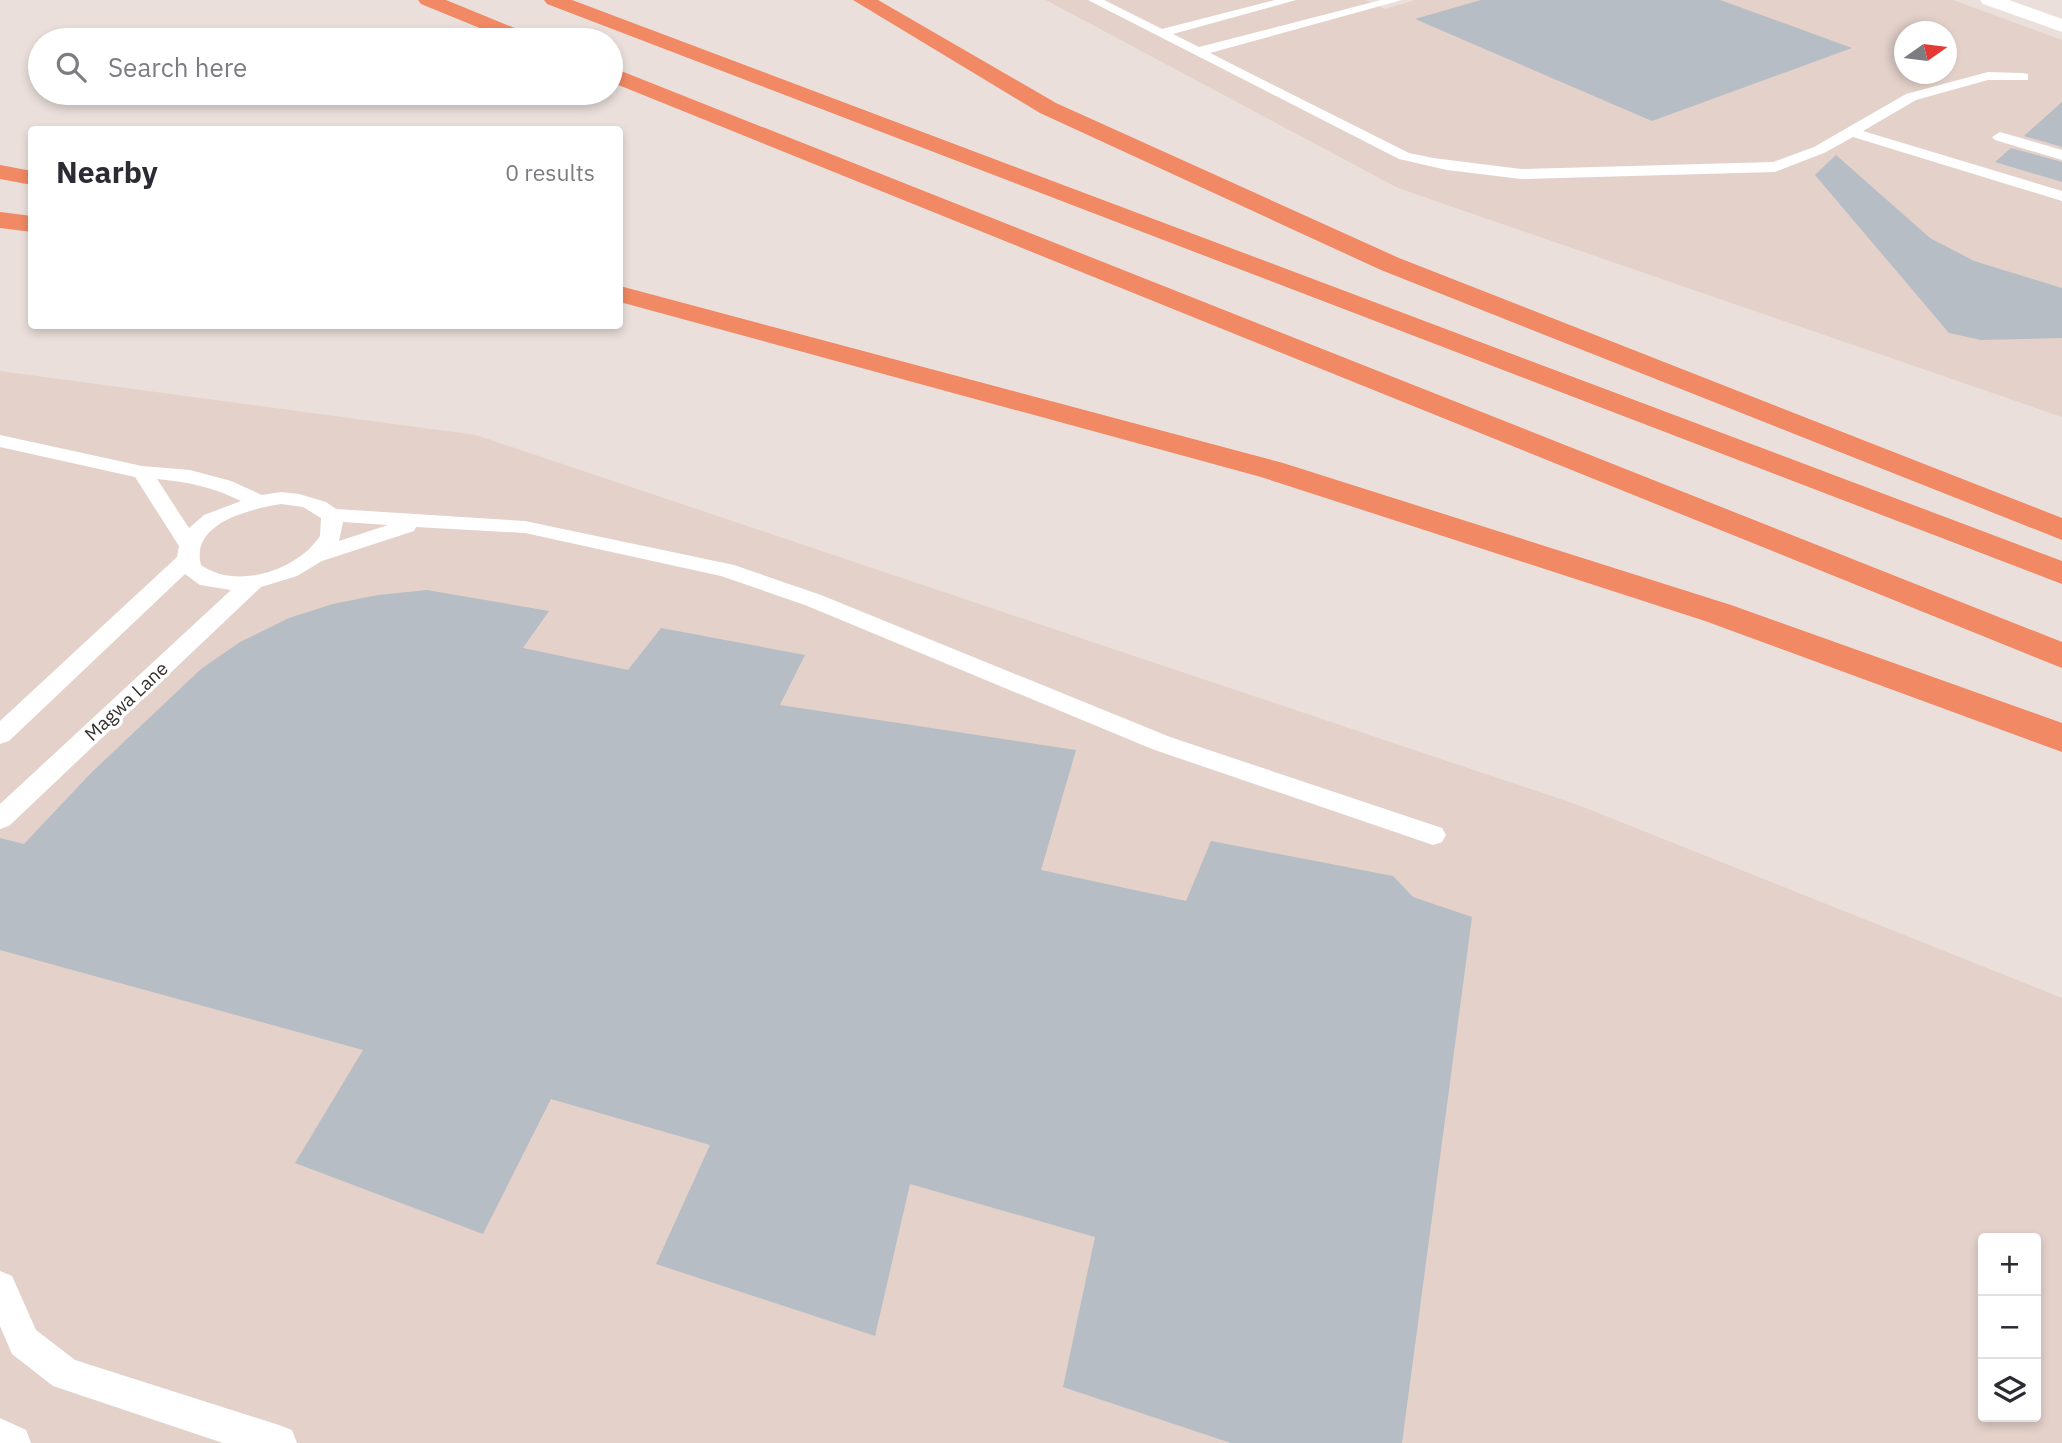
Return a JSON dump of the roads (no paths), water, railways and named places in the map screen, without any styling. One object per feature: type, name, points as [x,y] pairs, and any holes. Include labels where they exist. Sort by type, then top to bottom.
[{"type":"highway","points":[[428,0],[497,28]]},
{"type":"highway","points":[[554,0],[2062,573]]},
{"type":"highway","points":[[863,0],[1048,108],[1390,264],[2062,530]]},
{"type":"highway","points":[[623,79],[2062,656]]},
{"type":"highway","points":[[0,172],[28,177]]},
{"type":"highway","points":[[0,220],[28,224]]},
{"type":"highway","points":[[623,295],[1272,470],[1718,613],[2062,738]]},
{"type":"highway","points":[[623,316],[830,350]]},
{"type":"main road","points":[[1990,0],[2062,26]]},
{"type":"lane","points":[[1094,0],[1404,156],[1437,166],[1482,172],[1521,174],[1766,168],[1797,160],[1911,97],[1988,76],[2023,77]]},
{"type":"lane","points":[[1159,34],[1290,0]]},
{"type":"lane","points":[[1197,52],[1298,23],[1396,0]]},
{"type":"lane","points":[[1264,6],[1298,23]]},
{"type":"lane","points":[[1849,131],[2062,196]]},
{"type":"lane","points":[[2000,137],[2062,155]]},
{"type":"lane","points":[[0,441],[142,472],[190,476],[224,485],[258,501]]},
{"type":"lane","points":[[142,472],[188,552],[194,571],[209,579],[228,583],[253,582],[300,567],[318,555],[427,520]]},
{"type":"lane","points":[[0,735],[188,552],[198,532],[214,519],[258,501],[303,500],[319,506],[331,515],[525,527],[726,570],[813,600],[1161,743],[1433,835]]},
{"type":"lane","points":[[318,555],[329,541],[334,527],[331,515]]},
{"type":"lane","name":"Magwa Lane","points":[[0,819],[253,582]]},
{"type":"lane","points":[[0,1287],[24,1342],[65,1374],[279,1443]]},
{"type":"lane","points":[[0,1436],[13,1443]]}]
